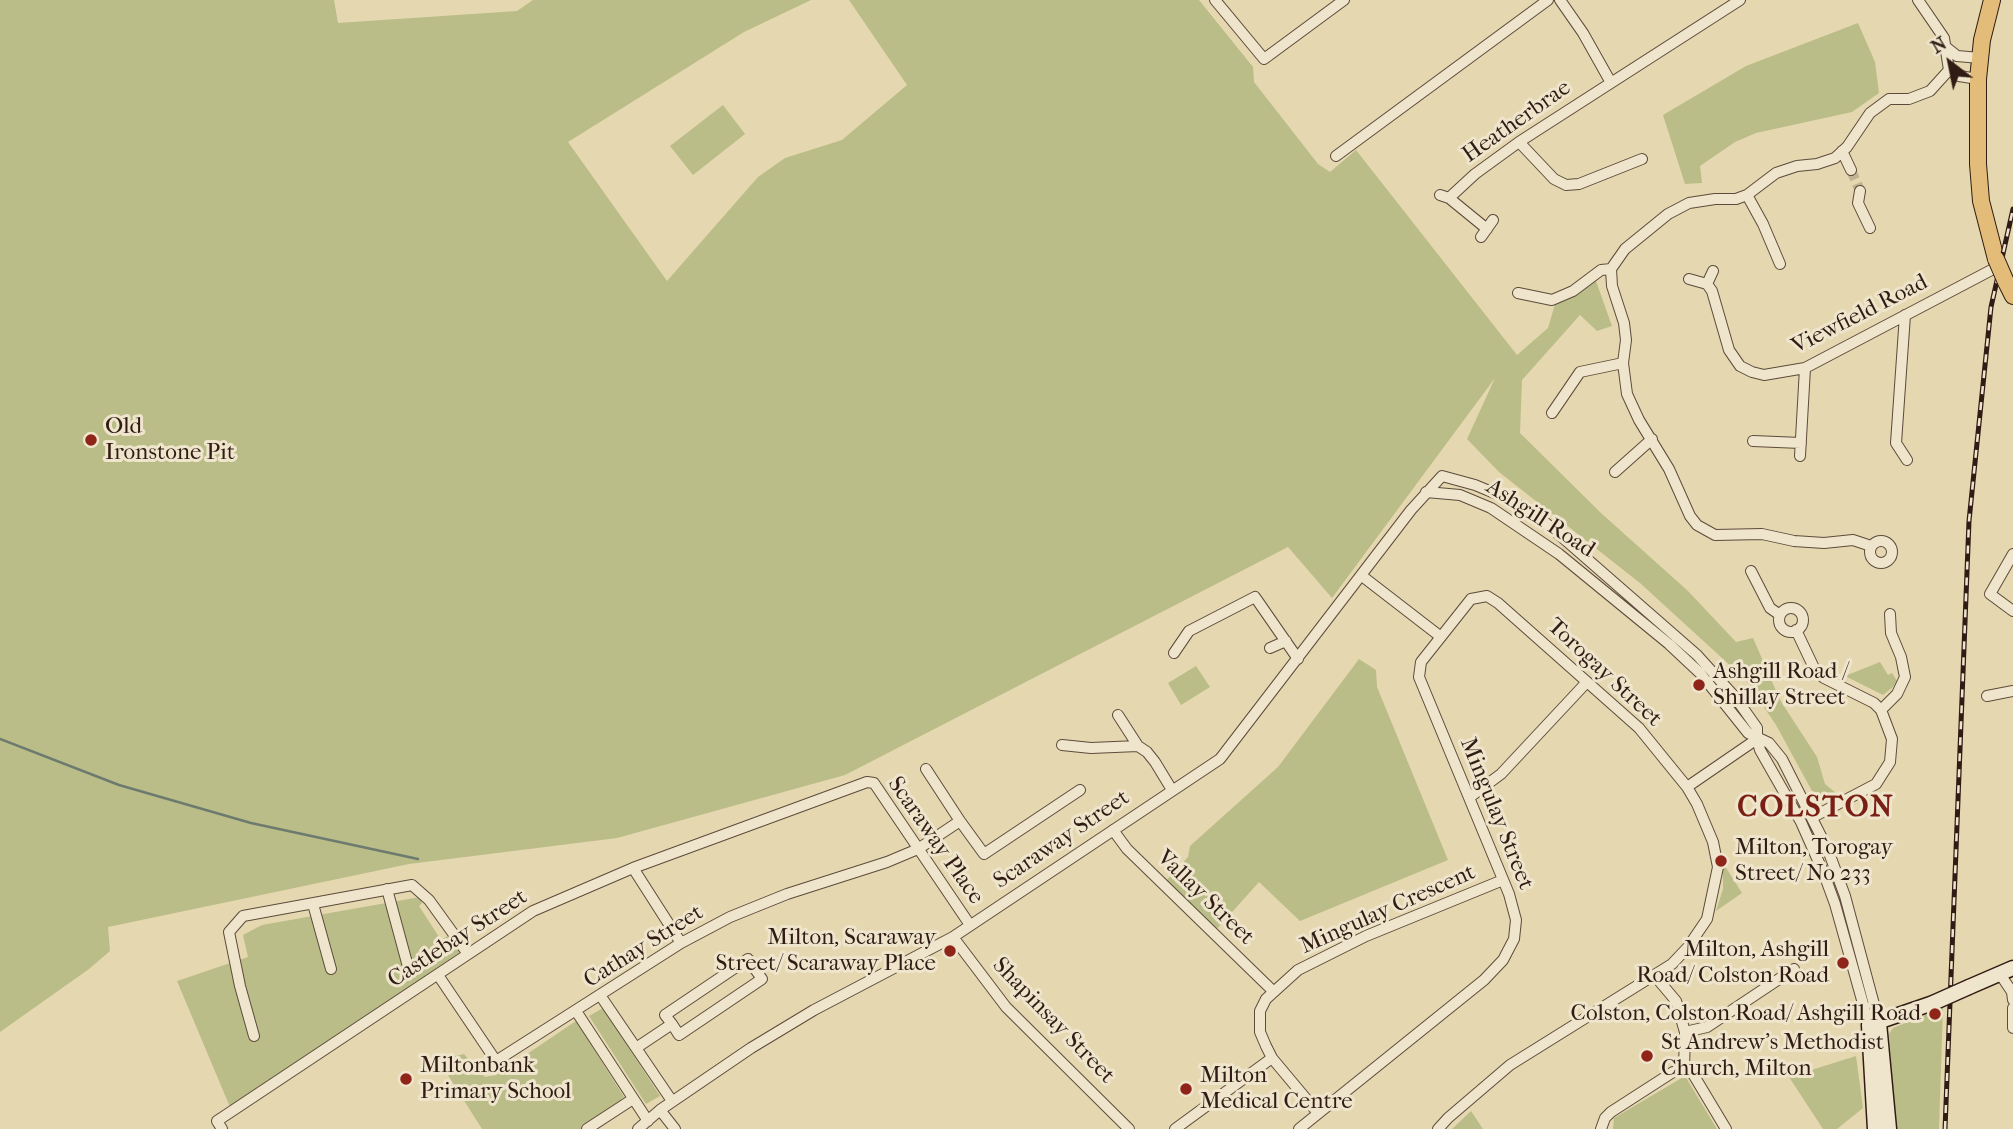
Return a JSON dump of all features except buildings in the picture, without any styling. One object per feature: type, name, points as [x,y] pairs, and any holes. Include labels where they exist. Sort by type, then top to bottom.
[{"type":"main road","points":[[1992,0],[1978,79],[1979,182],[1996,264],[2010,289]]},
{"type":"street","points":[[1215,0],[1264,59],[1344,0]]},
{"type":"street","points":[[1336,156],[1548,0]]},
{"type":"street","points":[[1560,0],[1583,33],[1610,81]]},
{"type":"street","name":"Heatherbrae","points":[[1487,229],[1444,196],[1610,81],[1740,0]]},
{"type":"street","points":[[1918,0],[1937,25],[1947,48],[1949,70],[1959,76],[1978,79]]},
{"type":"street","points":[[1947,48],[1956,56],[1980,58]]},
{"type":"street","points":[[1871,546],[1853,540],[1824,543],[1794,541],[1762,534],[1715,535],[1705,531],[1690,516],[1669,469],[1639,420],[1627,394],[1623,363],[1626,340],[1624,323],[1612,286],[1611,269],[1625,249],[1668,214],[1689,203],[1736,199],[1747,195],[1776,173],[1835,158],[1870,113],[1889,99],[1909,99],[1930,91],[1949,70]]},
{"type":"street","points":[[1519,142],[1554,179],[1566,185],[1579,184],[1637,158]]},
{"type":"street","points":[[1842,151],[1851,170]]},
{"type":"street","points":[[1860,191],[1858,203],[1870,228]]},
{"type":"street","points":[[1747,195],[1780,264]]},
{"type":"street","name":"Viewfield Road","points":[[1707,284],[1714,296],[1729,350],[1740,366],[1764,375],[1805,368],[1996,264]]},
{"type":"street","points":[[1518,293],[1552,300],[1573,291],[1601,270],[1611,269]]},
{"type":"street","points":[[1689,279],[1707,284],[1713,271]]},
{"type":"street","points":[[1905,315],[1896,443],[1907,460]]},
{"type":"street","points":[[1552,413],[1580,372],[1623,363]]},
{"type":"street","points":[[1800,456],[1805,368]]},
{"type":"street","points":[[1615,472],[1652,439]]},
{"type":"street","points":[[1753,441],[1801,443]]},
{"type":"street","points":[[1886,451],[1896,443]]},
{"type":"street","name":"Ashgill Road","points":[[1426,492],[1442,476],[1475,485],[1511,500],[1547,524],[1697,655],[1745,710],[1757,728],[1760,750],[1801,822],[1824,874],[1874,1024],[1875,1129]]},
{"type":"street","name":"Scaraway Street","points":[[638,1129],[672,1101],[751,1048],[814,1010],[953,937],[1226,754],[1426,492]]},
{"type":"street","name":"Ashgill Road","points":[[1426,492],[1460,495],[1491,508],[1559,554],[1669,644],[1700,673],[1748,733],[1769,743],[1782,759],[1828,850],[1845,895],[1874,1024],[1889,1129]]},
{"type":"street","points":[[2013,554],[1990,594],[2013,611]]},
{"type":"street","points":[[1751,571],[1770,608],[1780,615]]},
{"type":"street","points":[[1362,576],[1441,637]]},
{"type":"street","points":[[1174,653],[1189,631],[1255,597],[1298,659]]},
{"type":"street","name":"Torogay Street","points":[[1438,1129],[1510,1065],[1672,964],[1688,947],[1707,919],[1718,867],[1713,842],[1697,804],[1687,787],[1639,728],[1498,603],[1487,597],[1471,600],[1441,637]]},
{"type":"street","points":[[1790,608],[1800,613],[1803,621],[1796,630],[1789,632],[1779,622],[1780,615],[1790,608]]},
{"type":"street","points":[[1881,710],[1897,694],[1905,677],[1901,657],[1891,633],[1890,614]]},
{"type":"street","points":[[1796,630],[1815,670],[1824,678],[1866,697],[1881,710],[1892,739],[1890,762],[1877,785],[1812,817]]},
{"type":"street","name":"Mingulay Street","points":[[1298,1129],[1484,980],[1503,960],[1514,939],[1516,920],[1503,880],[1419,677],[1421,662],[1441,637]]},
{"type":"street","points":[[1270,648],[1286,641]]},
{"type":"street","points":[[1470,797],[1501,775],[1586,682]]},
{"type":"street","points":[[1987,696],[2013,691]]},
{"type":"street","points":[[1118,715],[1138,746],[1155,762],[1172,790]]},
{"type":"street","points":[[1687,787],[1757,739]]},
{"type":"street","points":[[1062,745],[1091,748],[1138,746]]},
{"type":"street","points":[[926,769],[984,854],[1080,790]]},
{"type":"street","name":"Scaraway Place","points":[[867,782],[874,783],[970,925]]},
{"type":"street","name":"Castlebay Street","points":[[222,1129],[217,1121],[533,911],[633,868],[867,782]]},
{"type":"street","name":"Cathay Street","points":[[438,975],[496,1061],[681,943],[730,917],[787,894],[887,862],[918,849],[960,821]]},
{"type":"street","name":"Vallay Street","points":[[1113,830],[1127,849],[1273,991]]},
{"type":"street","points":[[633,868],[681,943]]},
{"type":"street","name":"Mingulay Crescent","points":[[1318,1113],[1272,1058],[1259,1032],[1260,1011],[1266,999],[1298,970],[1366,936],[1503,880]]},
{"type":"street","points":[[254,1036],[229,932],[243,916],[412,886],[429,900],[468,954]]},
{"type":"street","points":[[387,889],[407,963]]},
{"type":"street","points":[[313,904],[331,969]]},
{"type":"street","name":"Shapinsay Street","points":[[953,937],[1006,1007],[1129,1129]]},
{"type":"street","points":[[748,959],[762,979],[679,1035],[672,1024],[665,1014],[748,959]]},
{"type":"street","points":[[1685,1032],[1707,1027],[1794,969]]},
{"type":"street","points":[[1874,1024],[1933,1003],[2007,971],[2013,1000]]},
{"type":"street","points":[[1655,975],[1676,1001],[1685,1032],[1684,1069]]},
{"type":"street","points":[[600,995],[672,1101]]},
{"type":"street","points":[[2013,1008],[2013,1028]]},
{"type":"street","points":[[576,1011],[648,1121]]},
{"type":"street","points":[[636,1048],[672,1024]]},
{"type":"street","points":[[1175,1129],[1272,1058]]},
{"type":"street","points":[[1601,1129],[1605,1118],[1611,1112],[1673,1072],[1684,1069],[1693,1074],[1726,1129]]},
{"type":"street","points":[[587,1129],[633,1099]]},
{"type":"street","points":[[660,1110],[675,1129]]},
{"type":"green space","points":[[0,0],[334,0],[338,23],[517,11],[533,0],[811,0],[744,32],[568,142],[667,281],[758,177],[785,158],[842,140],[907,85],[849,0],[1199,0],[1253,67],[1254,82],[1318,164],[1330,172],[1356,150],[1517,355],[1548,328],[1555,304],[1596,281],[1612,326],[1597,331],[1580,315],[1522,380],[1520,433],[1601,513],[1688,591],[1736,642],[1753,638],[1780,700],[1817,757],[1825,784],[1842,798],[1832,802],[1812,791],[1776,725],[1745,679],[1640,583],[1499,472],[1467,439],[1495,378],[1332,598],[1288,547],[845,775],[617,838],[409,864],[108,927],[110,951],[0,1032]]},
{"type":"green space","points":[[1858,23],[1875,62],[1879,93],[1852,112],[1756,133],[1735,142],[1700,166],[1702,183],[1685,184],[1663,115],[1746,66]]},
{"type":"green space","points":[[723,105],[745,134],[693,175],[670,146]]},
{"type":"green space","points":[[1359,659],[1376,670],[1377,687],[1448,860],[1300,921],[1259,882],[1216,930],[1165,882],[1188,857],[1190,846],[1278,767]]},
{"type":"green space","points":[[1880,662],[1888,675],[1892,673],[1897,681],[1883,695],[1845,676]]},
{"type":"green space","points":[[1196,666],[1210,687],[1181,705],[1168,683]]},
{"type":"green space","points":[[1723,863],[1742,893],[1716,911],[1723,889]]},
{"type":"green space","points":[[420,897],[422,903],[419,906],[441,940],[448,936],[460,952],[230,1107],[177,981],[248,957],[243,935],[262,925]]},
{"type":"green space","points":[[603,1008],[660,1096],[646,1104],[589,1016]]},
{"type":"green space","points":[[1943,1008],[1939,1129],[1895,1129],[1889,1034],[1893,1028]]},
{"type":"green space","points":[[576,1021],[624,1097],[586,1129],[482,1129],[441,1064],[447,1058],[464,1054],[485,1077],[496,1075]]},
{"type":"green space","points":[[1856,1056],[1863,1108],[1837,1129],[1823,1129],[1789,1077]]},
{"type":"green space","points":[[1685,1076],[1717,1129],[1613,1129],[1614,1118]]},
{"type":"green space","points":[[1471,1111],[1483,1129],[1452,1129]]},
{"type":"waterway","points":[[0,739],[119,785],[251,823],[418,859]]},
{"type":"tunnel","points":[[1851,170],[1860,191]]},
{"type":"railway","points":[[1945,1129],[1969,521],[1991,307],[2013,209]]},
{"type":"place","name":"Old Ironstone Pit","points":[[91,440]]},
{"type":"place","name":"Ashgill Road / Shillay Street","points":[[1699,685]]},
{"type":"place","name":"Milton, Torogay Street/ No 233","points":[[1721,861]]},
{"type":"place","name":"Milton, Scaraway Street/ Scaraway Place","points":[[950,951]]},
{"type":"place","name":"Milton, Ashgill Road/ Colston Road","points":[[1843,963]]},
{"type":"place","name":"Colston, Colston Road/ Ashgill Road","points":[[1935,1014]]},
{"type":"place","name":"St Andrew's Methodist Church, Milton","points":[[1647,1056]]},
{"type":"place","name":"Miltonbank Primary School","points":[[406,1079]]},
{"type":"place","name":"Milton Medical Centre","points":[[1186,1089]]},
{"type":"district","name":"COLSTON","points":[[1816,809]]}]
